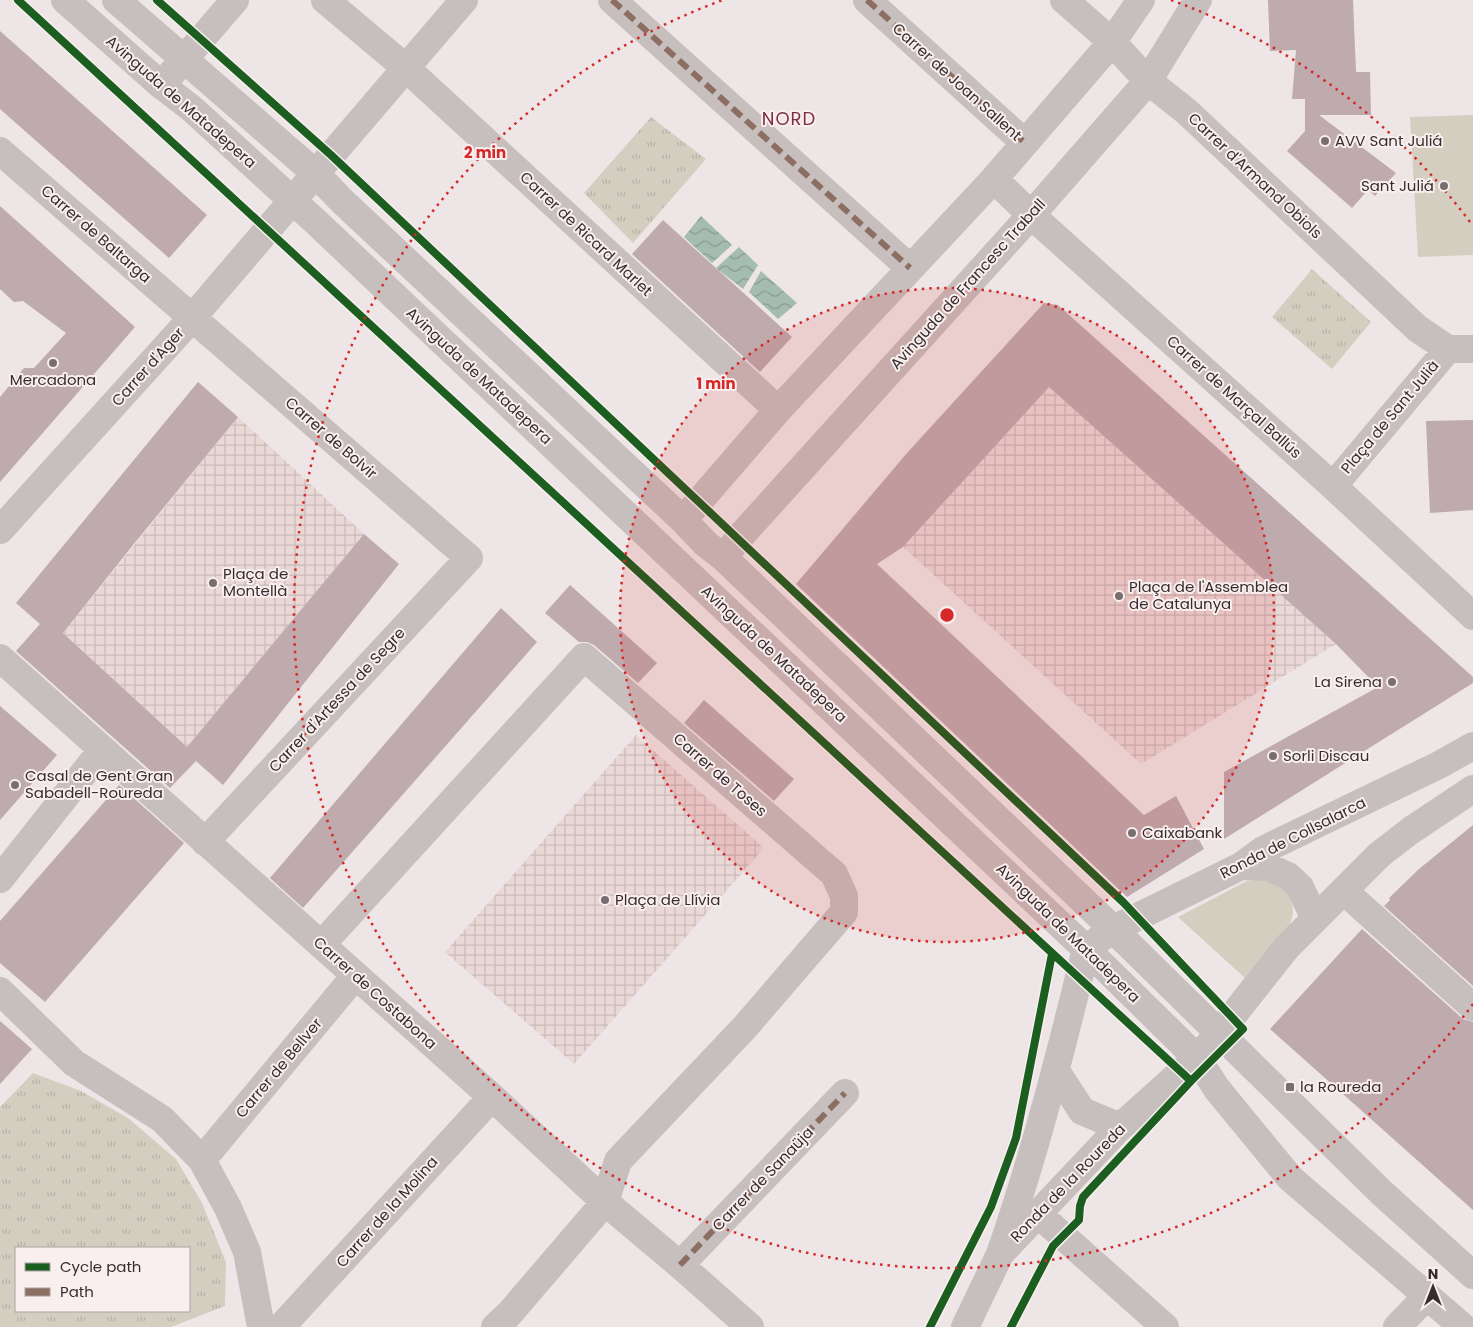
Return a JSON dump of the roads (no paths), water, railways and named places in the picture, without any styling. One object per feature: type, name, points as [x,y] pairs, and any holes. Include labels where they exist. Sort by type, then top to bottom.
[{"type":"street","name":"Avinguda de Matadepera","points":[[65,0],[161,85],[191,108],[293,202],[1086,949],[1196,1058],[1217,1089],[1290,1178],[1463,1327]]},
{"type":"street","points":[[116,0],[315,173],[683,520],[706,544],[724,558],[1113,929],[1383,1194],[1473,1274]]},
{"type":"street","points":[[161,85],[235,0]]},
{"type":"street","name":"Carrer de Ricard Marlet","points":[[325,0],[406,68],[778,410]]},
{"type":"street","name":"Carrer d'Ager","points":[[0,530],[192,318],[464,0]]},
{"type":"street","points":[[612,0],[910,268]]},
{"type":"street","name":"Carrer de Joan Sallent","points":[[867,0],[1025,143]]},
{"type":"street","name":"Carrer d'Armand Obiols","points":[[1064,0],[1112,42],[1148,81],[1186,111],[1418,329],[1461,349]]},
{"type":"street","points":[[683,520],[778,410],[994,179],[1112,42],[1141,0]]},
{"type":"street","name":"Avinguda de Francesc Traball","points":[[724,558],[738,539],[1031,215],[1148,81],[1198,0]]},
{"type":"street","name":"Carrer de Baltarga","points":[[0,151],[192,318]]},
{"type":"street","name":"Carrer de Marçal Ballús","points":[[994,179],[1031,215],[1332,486],[1473,616]]},
{"type":"street","name":"Carrer de Bolvir","points":[[192,318],[469,558]]},
{"type":"street","name":"Plaça de Sant Julià","points":[[1332,486],[1461,349]]},
{"type":"street","name":"Carrer d'Artessa de Segre","points":[[204,842],[469,558]]},
{"type":"street","name":"Carrer de Toses","points":[[321,945],[584,657],[834,874],[844,896],[844,912],[745,1027],[618,1161],[605,1202]]},
{"type":"street","name":"Carrer de Costabona","points":[[0,658],[492,1097],[605,1202],[750,1327]]},
{"type":"street","name":"Ronda de Collsalarca","points":[[1086,949],[1113,929],[1240,866],[1263,850],[1473,746]]},
{"type":"street","points":[[0,879],[102,750]]},
{"type":"street","points":[[1219,1033],[1286,948],[1379,855],[1473,789]]},
{"type":"street","points":[[1240,866],[1268,867],[1288,876],[1300,887],[1315,919]]},
{"type":"street","points":[[1344,891],[1473,1007]]},
{"type":"street","points":[[1000,1254],[1016,1209],[1056,1071],[1086,949]]},
{"type":"street","name":"Carrer de Bellver","points":[[202,1160],[356,976]]},
{"type":"street","points":[[0,991],[74,1063],[162,1119],[202,1160],[228,1208],[247,1252],[261,1327]]},
{"type":"street","name":"Ronda de la Roureda","points":[[965,1327],[1000,1254],[1120,1127],[1196,1058],[1219,1033]]},
{"type":"street","points":[[1056,1071],[1082,1111],[1120,1127]]},
{"type":"street","name":"Carrer de Sanaüja","points":[[680,1265],[845,1093]]},
{"type":"street","name":"Carrer de la Molina","points":[[281,1327],[492,1097]]},
{"type":"street","points":[[495,1327],[510,1313],[605,1202]]},
{"type":"street","points":[[1038,1214],[1165,1327]]},
{"type":"street","points":[[1397,1327],[1427,1296]]},
{"type":"water","points":[[701,216],[732,245],[712,263],[684,237]]},
{"type":"water","points":[[739,247],[758,265],[743,289],[716,268]]},
{"type":"water","points":[[761,271],[797,303],[778,319],[749,292]]},
{"type":"place","name":"AVV Sant Juliá","points":[[1325,141]]},
{"type":"place","name":"Sant Juliá","points":[[1444,186]]},
{"type":"place","name":"Mercadona","points":[[53,363]]},
{"type":"place","name":"Plaça de Montellà","points":[[213,583]]},
{"type":"place","name":"Plaça de l'Assemblea de Catalunya","points":[[1119,596]]},
{"type":"place","name":"La Sirena","points":[[1392,682]]},
{"type":"place","name":"Sorli Discau","points":[[1273,756]]},
{"type":"place","name":"Casal de Gent Gran Sabadell-Roureda","points":[[15,785]]},
{"type":"place","name":"Caixabank","points":[[1132,833]]},
{"type":"place","name":"Plaça de Llívia","points":[[605,900]]},
{"type":"place","name":"la Roureda","points":[[1290,1087]]},
{"type":"district","name":"NORD","points":[[789,119]]}]
